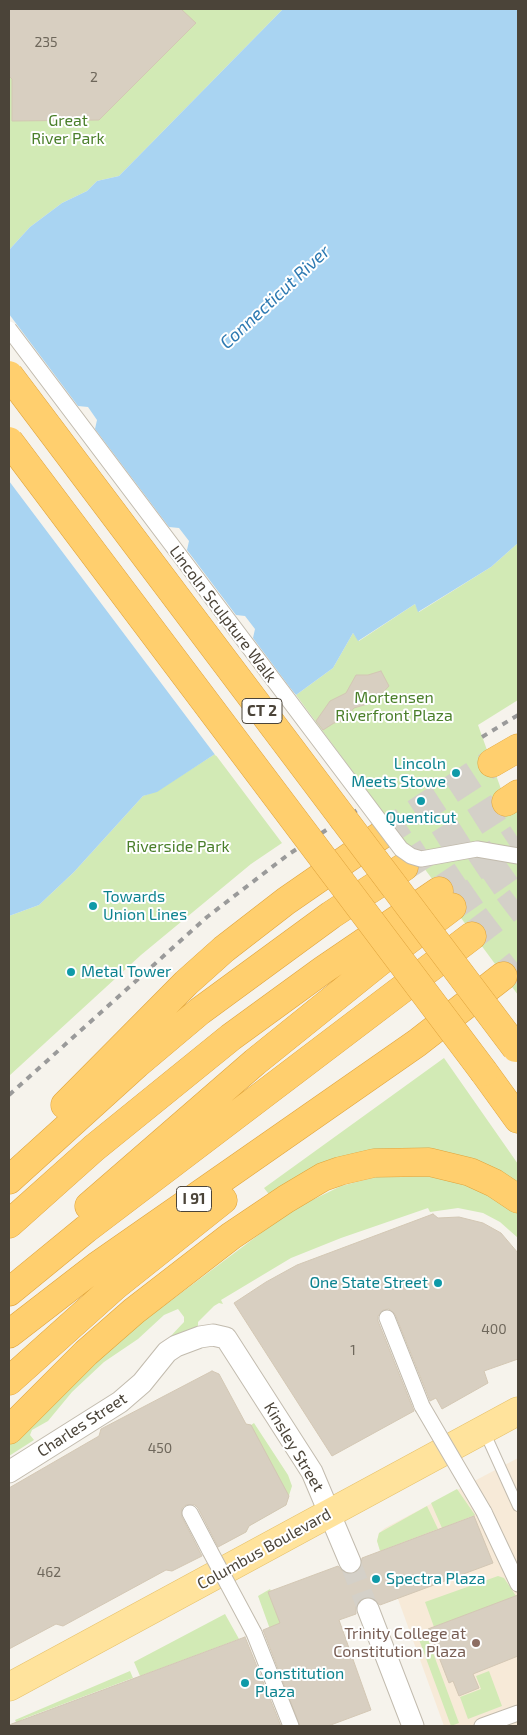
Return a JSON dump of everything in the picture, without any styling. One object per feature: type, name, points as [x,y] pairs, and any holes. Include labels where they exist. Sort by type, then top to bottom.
[{"type":"highway","name":"CT 2","points":[[9,375],[517,1049]]},
{"type":"highway","name":"CT 2","points":[[9,440],[518,1119]]},
{"type":"highway","points":[[492,764],[518,748]]},
{"type":"highway","points":[[15,1175],[31,1146],[51,1120],[204,966],[286,901],[380,836]]},
{"type":"highway","points":[[15,1175],[124,1076],[200,1011],[331,915],[404,867]]},
{"type":"highway","points":[[9,1224],[100,1142],[231,1037],[323,970],[446,899],[378,963],[255,1062],[9,1276]]},
{"type":"highway","points":[[9,1292],[86,1229],[472,936]]},
{"type":"highway","name":"I 91","points":[[9,1334],[97,1266],[383,1067],[504,976]]},
{"type":"highway","points":[[9,1382],[115,1286],[256,1174],[339,1113],[383,1067]]},
{"type":"highway","points":[[9,1430],[86,1353],[134,1311],[244,1226],[286,1198],[323,1177],[348,1168],[374,1163],[429,1162],[470,1172],[494,1183],[518,1198]]},
{"type":"main road","name":"Columbus Boulevard","points":[[9,1687],[518,1411]]},
{"type":"street","name":"Lincoln Sculpture Walk","points":[[9,329],[401,848],[411,856],[421,859],[477,849],[518,856]]},
{"type":"street","points":[[387,1318],[422,1406],[484,1512],[518,1584]]},
{"type":"street","name":"Charles Street","points":[[9,1472],[120,1402],[145,1379],[167,1352],[176,1346],[200,1337],[226,1338]]},
{"type":"street","name":"Kinsley Street","points":[[226,1338],[312,1472],[331,1512],[350,1562]]},
{"type":"street","points":[[190,1513],[254,1633],[291,1726]]},
{"type":"street","points":[[368,1609],[413,1726]]},
{"type":"street","points":[[482,1726],[518,1713]]},
{"type":"lane","points":[[483,1430],[518,1506]]},
{"type":"shaded area","points":[[518,1458],[518,1726],[444,1726],[377,1541],[379,1533],[385,1528]]},
{"type":"green space","name":"Great River Park","points":[[149,9],[283,9],[119,176],[97,181],[87,191],[62,203],[30,227],[9,250],[9,71],[87,70]]},
{"type":"green space","name":"Mortensen Riverfront Plaza","points":[[518,543],[518,700],[478,725],[510,814],[518,809],[518,995],[296,695],[333,668],[353,633],[359,641],[415,604],[419,612],[491,567]]},
{"type":"green space","name":"Riverside Park","points":[[215,754],[282,843],[251,864],[141,955],[9,1076],[9,916],[39,905],[74,872],[143,796],[157,791]]},
{"type":"green space","points":[[444,1058],[518,1164],[518,1182],[494,1171],[445,1155],[271,1197],[264,1188]]},
{"type":"green space","points":[[423,1175],[454,1181],[479,1189],[518,1212],[518,1238],[500,1222],[483,1213],[458,1208],[430,1212],[428,1208],[341,1238],[291,1258],[221,1300],[223,1304],[219,1303],[214,1306],[198,1322],[198,1330],[168,1339],[184,1322],[184,1317],[178,1309],[164,1315],[138,1339],[104,1362],[72,1392],[48,1421],[32,1430],[30,1435],[34,1440],[9,1456],[9,1444],[129,1332],[298,1207],[341,1186],[376,1177]]},
{"type":"green space","points":[[254,1423],[288,1475],[292,1486],[286,1505],[249,1526],[246,1532],[221,1545],[246,1424],[251,1425]]},
{"type":"green space","points":[[457,1489],[475,1515],[442,1528],[431,1503]]},
{"type":"green space","points":[[427,1506],[438,1529],[380,1551],[377,1541],[379,1533]]},
{"type":"green space","points":[[498,1576],[504,1578],[516,1596],[434,1627],[425,1602]]},
{"type":"green space","points":[[270,1589],[287,1626],[271,1632],[258,1596]]},
{"type":"green space","points":[[225,1614],[239,1639],[140,1676],[134,1662]]},
{"type":"green space","points":[[425,1631],[459,1723],[451,1726],[417,1634]]},
{"type":"green space","points":[[130,1671],[133,1678],[23,1719],[17,1724],[15,1720]]},
{"type":"green space","points":[[489,1671],[502,1706],[468,1719],[460,1697],[481,1689],[476,1676]]},
{"type":"water","name":"Connecticut River","points":[[283,9],[518,9],[518,543],[491,567],[418,612],[415,604],[358,641],[353,633],[333,668],[296,695],[290,688],[215,754],[157,792],[143,796],[74,872],[39,905],[9,916],[9,250],[30,227],[62,203],[87,191],[97,181],[119,176]]},
{"type":"pier","points":[[9,314],[78,406],[88,407],[97,420],[95,429],[169,527],[179,528],[189,541],[187,550],[236,615],[245,616],[255,629],[253,638],[297,697],[290,691],[216,756],[9,481]]},
{"type":"building","points":[[9,9],[181,9],[196,23],[99,120],[12,121],[12,79],[9,76]]},
{"type":"building","points":[[381,671],[389,686],[374,702],[354,708],[343,721],[334,723],[323,730],[316,721],[330,701],[346,693],[356,675],[368,675]]},
{"type":"building","points":[[433,1214],[438,1218],[459,1217],[483,1223],[501,1233],[518,1253],[518,1359],[484,1371],[488,1383],[442,1409],[436,1398],[430,1401],[395,1314],[389,1309],[383,1310],[378,1316],[378,1321],[414,1411],[332,1456],[234,1303],[297,1265]]},
{"type":"building","points":[[212,1371],[219,1374],[246,1424],[251,1425],[289,1496],[286,1505],[249,1526],[246,1532],[218,1547],[198,1508],[195,1505],[186,1505],[182,1508],[182,1517],[202,1556],[172,1571],[166,1570],[63,1626],[56,1624],[9,1649],[9,1488],[99,1436],[101,1429]]},
{"type":"building","points":[[474,1516],[493,1563],[380,1605],[370,1597],[359,1601],[356,1607],[356,1614],[339,1620],[371,1710],[328,1726],[300,1726],[263,1630],[280,1623],[268,1592],[338,1566],[343,1572],[354,1574],[360,1569],[362,1558]]},
{"type":"building","name":"Trinity College at Constitution Plaza","points":[[518,1595],[518,1656],[473,1674],[479,1688],[459,1696],[453,1681],[449,1683],[428,1629]]},
{"type":"building","points":[[245,1637],[281,1726],[9,1726],[9,1725]]},
{"type":"tunnel","points":[[380,836],[492,763]]},
{"type":"tunnel","points":[[404,867],[506,802]]},
{"type":"tunnel","points":[[439,891],[518,838]]},
{"type":"tunnel","points":[[452,907],[518,861]]},
{"type":"tunnel","points":[[472,936],[518,901]]},
{"type":"tunnel","points":[[503,976],[518,964]]},
{"type":"tunnel","points":[[350,1562],[368,1609]]},
{"type":"railway","points":[[482,737],[518,715]]},
{"type":"railway","points":[[9,1095],[207,917],[289,854],[359,809]]},
{"type":"place","name":"Lincoln Meets Stowe","points":[[456,773]]},
{"type":"place","name":"Quenticut","points":[[421,801]]},
{"type":"place","name":"Towards Union Lines","points":[[93,906]]},
{"type":"place","name":"Metal Tower","points":[[71,972]]},
{"type":"place","name":"One State Street","points":[[438,1283]]},
{"type":"place","name":"Spectra Plaza","points":[[376,1579]]},
{"type":"place","name":"Trinity College at Constitution Plaza","points":[[476,1643]]},
{"type":"place","name":"Constitution Plaza","points":[[245,1683]]}]
